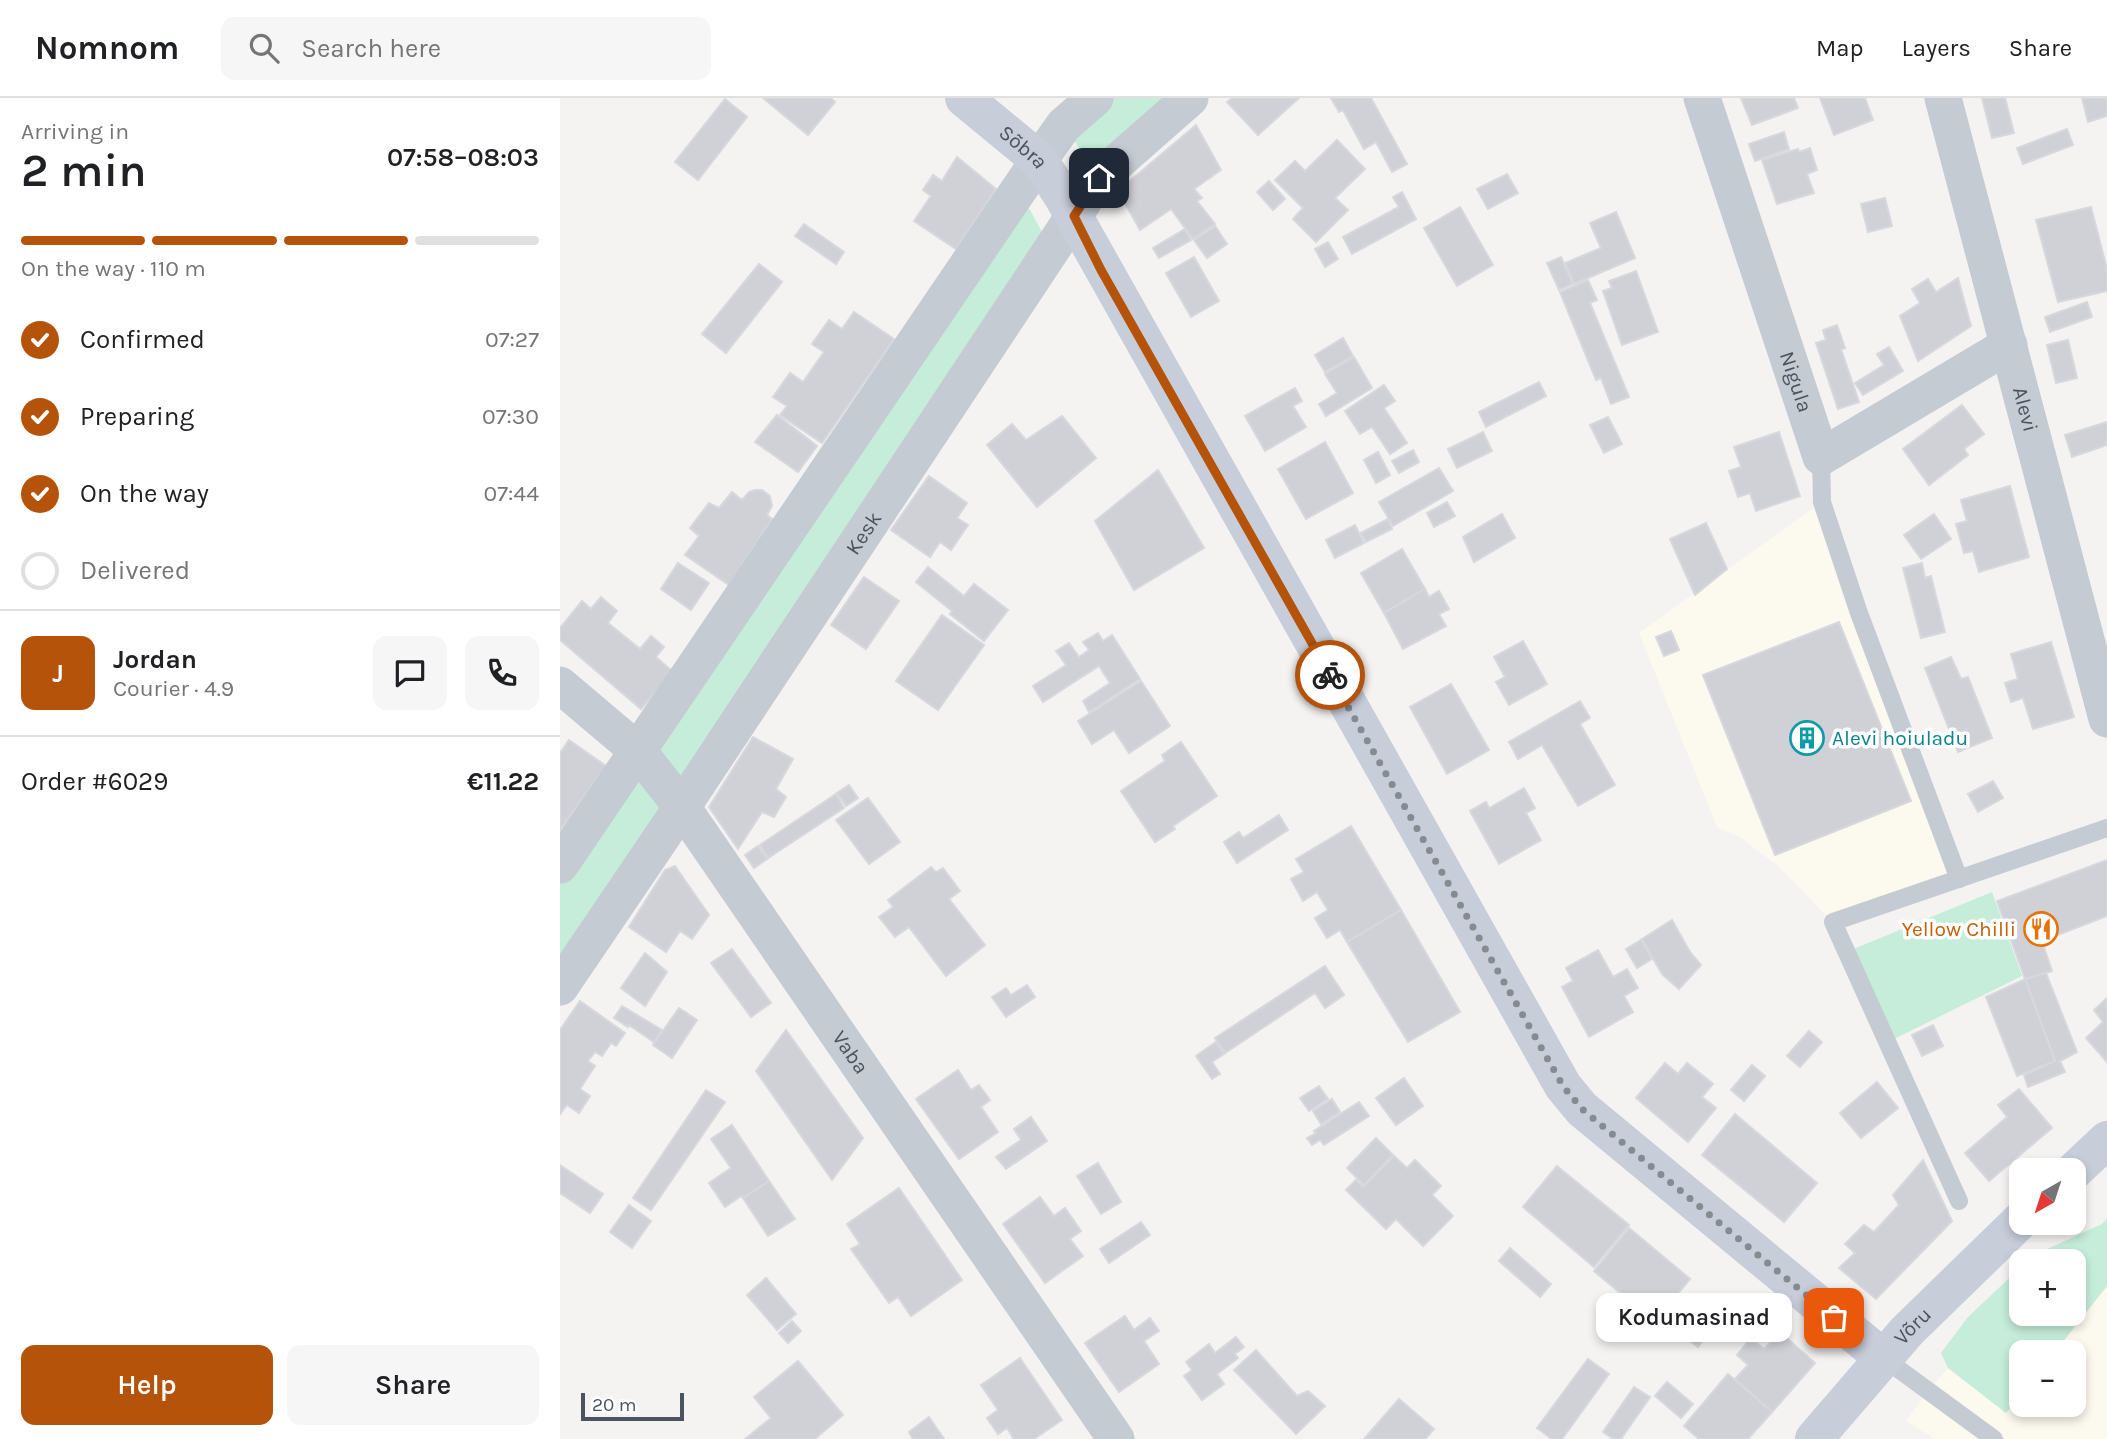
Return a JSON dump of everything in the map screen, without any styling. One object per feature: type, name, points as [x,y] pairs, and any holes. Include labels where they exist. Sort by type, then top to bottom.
[{"type":"street","name":"Sõbra","points":[[964,98],[1039,160],[1074,216],[1101,270],[1563,1086],[1582,1109],[1882,1357]]},
{"type":"street","points":[[560,865],[1039,160],[1064,125],[1095,98]]},
{"type":"street","name":"Kesk","points":[[560,987],[1099,178],[1190,98]]},
{"type":"street","name":"Nigula","points":[[1702,98],[1821,457]]},
{"type":"street","name":"Alevi","points":[[1943,98],[2107,719]]},
{"type":"street","points":[[1821,457],[2009,345]]},
{"type":"street","name":"Vaba","points":[[560,685],[638,751],[682,807],[1116,1439]]},
{"type":"street","points":[[2086,1160],[2107,1140]]},
{"type":"street","name":"Võru","points":[[1814,1439],[1882,1357],[2009,1232]]},
{"type":"lane","points":[[1821,457],[1822,502],[1859,613],[1959,879]]},
{"type":"lane","points":[[1959,1201],[1833,922],[2107,828]]},
{"type":"lane","points":[[1882,1357],[1994,1439]]},
{"type":"shaded area","points":[[1822,502],[1959,879],[1833,922],[1779,867],[1740,837],[1717,827],[1639,633]]},
{"type":"shaded area","points":[[2107,1286],[2107,1439],[1935,1439],[1906,1421],[1948,1368],[2006,1413],[2009,1409],[2009,1417],[2086,1417],[2086,1340],[2064,1340],[2075,1326],[2086,1326],[2086,1313]]},
{"type":"green space","points":[[1095,98],[1190,98],[1099,178],[1064,125]]},
{"type":"green space","points":[[1015,195],[1030,210],[1042,232],[560,987],[560,865]]},
{"type":"green space","points":[[1992,892],[2022,976],[1892,1040],[1851,950]]},
{"type":"green space","points":[[2107,1218],[2107,1286],[2086,1313],[2086,1249],[2047,1249],[2076,1236],[2086,1236],[2086,1231],[2102,1224]]},
{"type":"green space","points":[[2009,1278],[2009,1326],[2075,1326],[2064,1340],[2009,1340],[2009,1409],[2006,1413],[1948,1368],[1941,1353],[1968,1317]]},
{"type":"building","points":[[763,98],[831,98],[835,102],[808,135]]},
{"type":"building","points":[[1232,98],[1299,98],[1258,135],[1227,102]]},
{"type":"building","points":[[1331,98],[1371,98],[1407,164],[1392,172],[1376,142],[1364,149],[1343,110],[1339,112]]},
{"type":"building","points":[[1741,98],[1794,98],[1798,108],[1752,125]]},
{"type":"building","points":[[1820,98],[1865,98],[1873,120],[1834,135]]},
{"type":"building","points":[[1982,98],[2005,98],[2014,133],[1992,138]]},
{"type":"building","points":[[2082,98],[2107,98],[2107,116],[2088,122]]},
{"type":"building","points":[[725,99],[747,117],[698,180],[675,162]]},
{"type":"building","points":[[1196,125],[1221,170],[1194,189],[1202,198],[1197,201],[1215,224],[1193,239],[1171,209],[1140,230],[1118,191]]},
{"type":"building","points":[[2067,129],[2073,145],[2023,164],[2017,148]]},
{"type":"building","points":[[1784,132],[1789,149],[1755,161],[1749,144]]},
{"type":"building","points":[[1337,140],[1365,169],[1335,198],[1348,210],[1316,242],[1293,219],[1303,208],[1275,180],[1295,161],[1305,171]]},
{"type":"building","points":[[1810,148],[1817,170],[1807,174],[1814,193],[1777,204],[1762,160]]},
{"type":"building","points":[[957,157],[996,189],[956,249],[914,221],[931,196],[923,190],[933,175],[942,181]]},
{"type":"building","points":[[1507,174],[1518,193],[1488,209],[1477,189]]},
{"type":"building","points":[[1269,181],[1285,199],[1273,210],[1257,192]]},
{"type":"building","points":[[1402,192],[1416,219],[1352,254],[1343,237],[1399,207],[1393,197]]},
{"type":"building","points":[[1885,198],[1892,226],[1868,232],[1861,204]]},
{"type":"building","points":[[1460,207],[1493,265],[1457,286],[1424,228]]},
{"type":"building","points":[[2091,207],[2107,269],[2107,291],[2058,302],[2036,220]]},
{"type":"building","points":[[1616,212],[1635,258],[1574,284],[1565,263],[1601,248],[1590,223]]},
{"type":"building","points":[[804,224],[844,252],[836,264],[795,236]]},
{"type":"building","points":[[1215,226],[1227,244],[1207,258],[1194,240]]},
{"type":"building","points":[[1185,229],[1191,240],[1159,258],[1153,248]]},
{"type":"building","points":[[1328,242],[1338,259],[1325,267],[1315,249]]},
{"type":"building","points":[[1194,257],[1219,301],[1191,317],[1166,273]]},
{"type":"building","points":[[1561,257],[1573,284],[1559,290],[1547,263]]},
{"type":"building","points":[[759,264],[782,282],[726,353],[702,334]]},
{"type":"building","points":[[1636,271],[1658,332],[1622,345],[1603,291],[1612,288],[1609,281]]},
{"type":"building","points":[[1958,278],[1971,326],[1918,361],[1900,316],[1920,303],[1912,289],[1928,279],[1936,292]]},
{"type":"building","points":[[1588,280],[1597,300],[1590,303],[1629,397],[1611,404],[1601,378],[1596,380],[1560,292]]},
{"type":"building","points":[[2087,302],[2092,317],[2050,332],[2045,317]]},
{"type":"building","points":[[854,312],[894,339],[822,443],[780,415],[787,406],[773,397],[790,373],[803,382],[824,352],[812,344],[829,320],[842,329]]},
{"type":"building","points":[[1837,325],[1845,348],[1841,349],[1859,402],[1838,409],[1816,343],[1826,340],[1823,330]]},
{"type":"building","points":[[1343,338],[1353,356],[1325,372],[1315,355]]},
{"type":"building","points":[[2068,340],[2077,378],[2056,383],[2047,345]]},
{"type":"building","points":[[1889,347],[1903,371],[1863,395],[1855,383],[1884,365],[1877,354]]},
{"type":"building","points":[[1354,357],[1372,388],[1326,416],[1319,404],[1337,393],[1325,374]]},
{"type":"building","points":[[1539,382],[1546,396],[1486,427],[1479,412]]},
{"type":"building","points":[[1384,385],[1395,401],[1384,408],[1407,443],[1390,454],[1372,427],[1360,434],[1345,411]]},
{"type":"building","points":[[1295,388],[1302,401],[1293,406],[1306,427],[1265,451],[1245,416]]},
{"type":"building","points":[[1962,405],[1984,434],[1964,449],[1968,455],[1929,485],[1903,449]]},
{"type":"building","points":[[777,415],[817,446],[798,472],[755,442]]},
{"type":"building","points":[[1062,416],[1096,458],[1037,507],[987,445],[1012,424],[1026,440]]},
{"type":"building","points":[[1608,417],[1622,444],[1604,453],[1590,425]]},
{"type":"building","points":[[2107,422],[2107,445],[2072,457],[2065,435]]},
{"type":"building","points":[[1483,432],[1492,451],[1457,468],[1448,449]]},
{"type":"building","points":[[1779,432],[1800,496],[1756,511],[1750,493],[1738,497],[1729,471],[1741,467],[1734,447]]},
{"type":"building","points":[[1325,442],[1353,493],[1306,519],[1278,469]]},
{"type":"building","points":[[1413,450],[1419,462],[1399,473],[1392,461]]},
{"type":"building","points":[[1378,452],[1390,475],[1376,483],[1364,460]]},
{"type":"building","points":[[1439,468],[1453,491],[1393,526],[1379,502]]},
{"type":"building","points":[[1158,470],[1204,548],[1134,590],[1095,521]]},
{"type":"building","points":[[929,476],[967,503],[957,518],[968,525],[951,550],[940,542],[930,557],[891,530]]},
{"type":"building","points":[[2010,486],[2029,557],[1979,572],[1973,551],[1964,553],[1956,524],[1967,521],[1961,500]]},
{"type":"building","points":[[755,490],[762,490],[770,496],[772,506],[767,515],[772,519],[729,585],[685,555],[699,536],[690,528],[709,503],[719,508],[732,492],[742,500]]},
{"type":"building","points":[[1447,502],[1455,516],[1434,527],[1427,513]]},
{"type":"building","points":[[1502,514],[1515,538],[1474,562],[1463,537]]},
{"type":"building","points":[[1934,514],[1951,539],[1921,559],[1904,535]]},
{"type":"building","points":[[1388,519],[1392,529],[1366,542],[1361,533]]},
{"type":"building","points":[[1706,523],[1727,569],[1695,595],[1670,539]]},
{"type":"building","points":[[1355,525],[1364,543],[1335,558],[1326,540]]},
{"type":"building","points":[[1402,549],[1425,589],[1384,613],[1361,573]]},
{"type":"building","points":[[678,563],[709,583],[691,610],[661,589]]},
{"type":"building","points":[[1922,563],[1925,578],[1931,576],[1945,632],[1921,638],[1903,568]]},
{"type":"building","points":[[928,567],[964,596],[974,584],[1008,610],[984,641],[916,582]]},
{"type":"building","points":[[864,577],[899,601],[866,649],[831,625]]},
{"type":"building","points":[[1425,589],[1429,597],[1439,591],[1449,609],[1439,614],[1446,626],[1403,649],[1384,613]]},
{"type":"building","points":[[601,597],[617,611],[608,623],[640,649],[651,636],[664,647],[656,657],[673,672],[641,709],[560,640],[560,628],[582,601],[591,609]]},
{"type":"building","points":[[942,615],[984,645],[938,710],[896,681]]},
{"type":"building","name":"Alevi hoiuladu","points":[[1839,622],[1911,801],[1775,855],[1703,675]]},
{"type":"building","points":[[1671,631],[1679,650],[1664,656],[1656,637]]},
{"type":"building","points":[[1098,633],[1103,641],[1112,635],[1140,679],[1089,712],[1083,701],[1110,683],[1099,666],[1043,702],[1033,686],[1066,665],[1056,651],[1069,643],[1079,657],[1089,650],[1083,642]]},
{"type":"building","points":[[1523,641],[1547,684],[1509,705],[1496,682],[1505,677],[1494,657]]},
{"type":"building","points":[[2051,642],[2074,717],[2033,729],[2023,698],[2011,702],[2005,683],[2018,679],[2011,654]]},
{"type":"building","points":[[1951,657],[1961,679],[1968,677],[1992,738],[1958,752],[1925,668]]},
{"type":"building","points":[[1141,681],[1170,726],[1129,753],[1114,730],[1092,744],[1078,721]]},
{"type":"building","points":[[1451,684],[1489,750],[1447,774],[1410,707]]},
{"type":"building","points":[[1580,701],[1590,718],[1580,724],[1615,785],[1578,806],[1542,745],[1518,759],[1509,742]]},
{"type":"building","points":[[753,737],[793,759],[776,789],[786,797],[774,817],[762,812],[738,849],[709,807]]},
{"type":"building","points":[[569,740],[606,766],[560,830],[560,753]]},
{"type":"building","points":[[1181,742],[1217,796],[1173,826],[1175,829],[1155,842],[1121,791],[1165,761],[1162,755]]},
{"type":"building","points":[[1993,781],[2003,798],[1978,812],[1968,794]]},
{"type":"building","points":[[849,785],[858,798],[846,806],[837,793]]},
{"type":"building","points":[[1524,788],[1535,808],[1526,813],[1541,840],[1499,864],[1470,811],[1486,802],[1489,808]]},
{"type":"building","points":[[836,794],[844,808],[768,858],[760,845]]},
{"type":"building","points":[[868,798],[900,842],[869,864],[836,820]]},
{"type":"building","points":[[1279,815],[1288,830],[1237,863],[1224,842],[1239,832],[1243,838]]},
{"type":"building","points":[[1351,826],[1401,910],[1347,942],[1340,930],[1327,938],[1315,918],[1328,910],[1317,892],[1303,901],[1291,879],[1304,872],[1296,859]]},
{"type":"building","points":[[758,846],[767,859],[754,868],[745,855]]},
{"type":"building","name":"Yellow Chilli","points":[[2107,860],[2107,916],[2042,941],[2052,971],[2025,979],[1997,901]]},
{"type":"building","points":[[675,866],[709,915],[692,939],[680,931],[666,952],[629,927],[665,870]]},
{"type":"building","points":[[931,867],[936,872],[943,868],[960,891],[949,899],[985,945],[946,976],[909,927],[895,937],[879,917],[893,907],[888,900]]},
{"type":"building","points":[[1401,910],[1460,1012],[1408,1042],[1347,942]]},
{"type":"building","points":[[1672,920],[1690,952],[1701,965],[1679,989],[1662,974],[1642,939]]},
{"type":"building","points":[[1641,940],[1652,959],[1637,968],[1626,949]]},
{"type":"building","points":[[732,949],[771,1003],[751,1017],[711,963]]},
{"type":"building","points":[[1598,950],[1613,977],[1627,969],[1638,988],[1624,996],[1633,1012],[1589,1037],[1562,987],[1573,981],[1566,968]]},
{"type":"building","points":[[645,953],[667,972],[645,1006],[621,988]]},
{"type":"building","points":[[1325,966],[1344,995],[1325,1008],[1315,993],[1225,1053],[1215,1038]]},
{"type":"building","points":[[2046,973],[2077,1052],[2060,1061],[2065,1072],[2028,1087],[2024,1075],[2055,1061],[2025,979]]},
{"type":"building","points":[[2025,979],[2055,1061],[2017,1076],[1986,997]]},
{"type":"building","points":[[1027,985],[1035,997],[1006,1017],[992,997],[1006,988],[1011,995]]},
{"type":"building","points":[[2107,998],[2107,1062],[2086,1038],[2103,1022],[2094,1010]]},
{"type":"building","points":[[580,1001],[625,1033],[616,1046],[611,1043],[602,1056],[595,1052],[588,1061],[595,1066],[580,1089],[590,1096],[579,1113],[567,1105],[560,1114],[560,1030]]},
{"type":"building","points":[[622,1006],[662,1030],[654,1042],[614,1018]]},
{"type":"building","points":[[679,1008],[697,1020],[672,1058],[653,1045]]},
{"type":"building","points":[[1933,1025],[1943,1046],[1922,1056],[1912,1035]]},
{"type":"building","points":[[786,1030],[863,1138],[832,1180],[756,1071]]},
{"type":"building","points":[[1809,1031],[1822,1042],[1800,1067],[1787,1056]]},
{"type":"building","points":[[1216,1042],[1224,1054],[1212,1062],[1220,1074],[1212,1079],[1196,1056]]},
{"type":"building","points":[[1665,1063],[1678,1074],[1687,1063],[1713,1084],[1702,1097],[1716,1108],[1688,1142],[1636,1098]]},
{"type":"building","points":[[1752,1065],[1765,1076],[1744,1101],[1731,1090]]},
{"type":"building","points":[[958,1070],[971,1090],[979,1085],[990,1100],[981,1107],[998,1132],[959,1159],[916,1099]]},
{"type":"building","points":[[1404,1078],[1423,1106],[1396,1125],[1376,1098]]},
{"type":"building","points":[[1877,1082],[1898,1108],[1861,1138],[1840,1113]]},
{"type":"building","points":[[1319,1086],[1328,1099],[1309,1111],[1300,1098]]},
{"type":"building","points":[[2019,1089],[2052,1128],[2016,1158],[2009,1158],[2009,1164],[1989,1181],[1965,1153],[2007,1117],[1998,1105]]},
{"type":"building","points":[[706,1090],[725,1102],[651,1210],[633,1198]]},
{"type":"building","points":[[1332,1099],[1340,1112],[1321,1124],[1313,1111]]},
{"type":"building","points":[[1359,1102],[1369,1116],[1324,1145],[1320,1140],[1312,1145],[1307,1138],[1316,1133],[1314,1131]]},
{"type":"building","points":[[1735,1114],[1817,1183],[1784,1222],[1702,1155]]},
{"type":"building","points":[[1031,1117],[1047,1141],[1006,1169],[996,1157],[1021,1140],[1014,1129]]},
{"type":"building","points":[[732,1125],[769,1181],[725,1207],[709,1183],[731,1168],[711,1139]]},
{"type":"building","points":[[1376,1138],[1393,1155],[1364,1185],[1347,1168]]},
{"type":"building","points":[[1394,1156],[1407,1168],[1415,1160],[1441,1186],[1432,1195],[1453,1216],[1423,1246],[1396,1219],[1386,1229],[1346,1190],[1356,1180],[1363,1187]]},
{"type":"building","points":[[1923,1160],[1952,1221],[1876,1299],[1839,1268],[1855,1253],[1845,1244],[1864,1225],[1874,1232],[1899,1205],[1893,1195]]},
{"type":"building","points":[[1098,1163],[1121,1202],[1101,1214],[1077,1176]]},
{"type":"building","points":[[560,1165],[603,1194],[590,1213],[560,1193]]},
{"type":"building","points":[[1557,1166],[1629,1225],[1594,1267],[1523,1207]]},
{"type":"building","points":[[769,1181],[795,1219],[768,1236],[743,1198]]},
{"type":"building","points":[[899,1188],[962,1280],[911,1316],[898,1297],[889,1303],[851,1249],[860,1244],[847,1224]]},
{"type":"building","points":[[1040,1197],[1054,1216],[1065,1208],[1081,1231],[1070,1239],[1083,1256],[1045,1283],[1003,1224]]},
{"type":"building","points":[[629,1205],[651,1221],[632,1248],[610,1232]]},
{"type":"building","points":[[1141,1222],[1150,1235],[1109,1263],[1100,1249]]},
{"type":"building","points":[[1629,1228],[1690,1279],[1655,1322],[1594,1271]]},
{"type":"building","points":[[1510,1248],[1551,1284],[1540,1297],[1499,1261]]},
{"type":"building","points":[[766,1278],[796,1314],[777,1330],[747,1295]]},
{"type":"building","points":[[1125,1316],[1134,1330],[1150,1318],[1159,1331],[1144,1341],[1159,1364],[1119,1392],[1085,1343]]},
{"type":"building","points":[[1689,1318],[1708,1334],[1698,1347],[1678,1331]]},
{"type":"building","points":[[792,1321],[801,1331],[788,1343],[779,1333]]},
{"type":"building","points":[[1780,1332],[1815,1363],[1772,1412],[1735,1379],[1748,1365],[1737,1355],[1751,1338],[1764,1349]]},
{"type":"building","points":[[1236,1337],[1244,1347],[1235,1354],[1238,1358],[1217,1374],[1224,1384],[1202,1400],[1184,1376],[1192,1370],[1186,1362],[1209,1344],[1215,1353]]},
{"type":"building","points":[[1256,1350],[1297,1396],[1308,1391],[1325,1406],[1296,1434],[1234,1370]]},
{"type":"building","points":[[1020,1358],[1062,1420],[1034,1439],[1014,1439],[1007,1428],[998,1434],[987,1418],[998,1410],[981,1385]]},
{"type":"building","points":[[1588,1359],[1609,1374],[1562,1439],[1552,1439],[1537,1428]]},
{"type":"building","points":[[798,1361],[843,1415],[815,1439],[745,1439],[771,1418],[754,1397]]},
{"type":"building","points":[[1728,1374],[1772,1412],[1748,1439],[1699,1439],[1684,1426]]},
{"type":"building","points":[[1667,1382],[1693,1404],[1681,1418],[1655,1396]]},
{"type":"building","points":[[1634,1387],[1650,1397],[1621,1439],[1613,1439],[1603,1432]]},
{"type":"building","points":[[1399,1399],[1434,1429],[1425,1439],[1364,1439]]},
{"type":"building","points":[[929,1417],[944,1439],[913,1439],[909,1432]]},
{"type":"way so far","points":[[1330,675],[1563,1086],[1582,1109],[1834,1318]]},
{"type":"place","name":"Alevi hoiuladu","points":[[1807,738]]},
{"type":"place","name":"Yellow Chilli","points":[[2041,929]]},
{"type":"place","name":"Kodumasinad","points":[[1834,1318]]},
{"type":"route","points":[[1099,178],[1074,216],[1101,270],[1330,675]]}]
